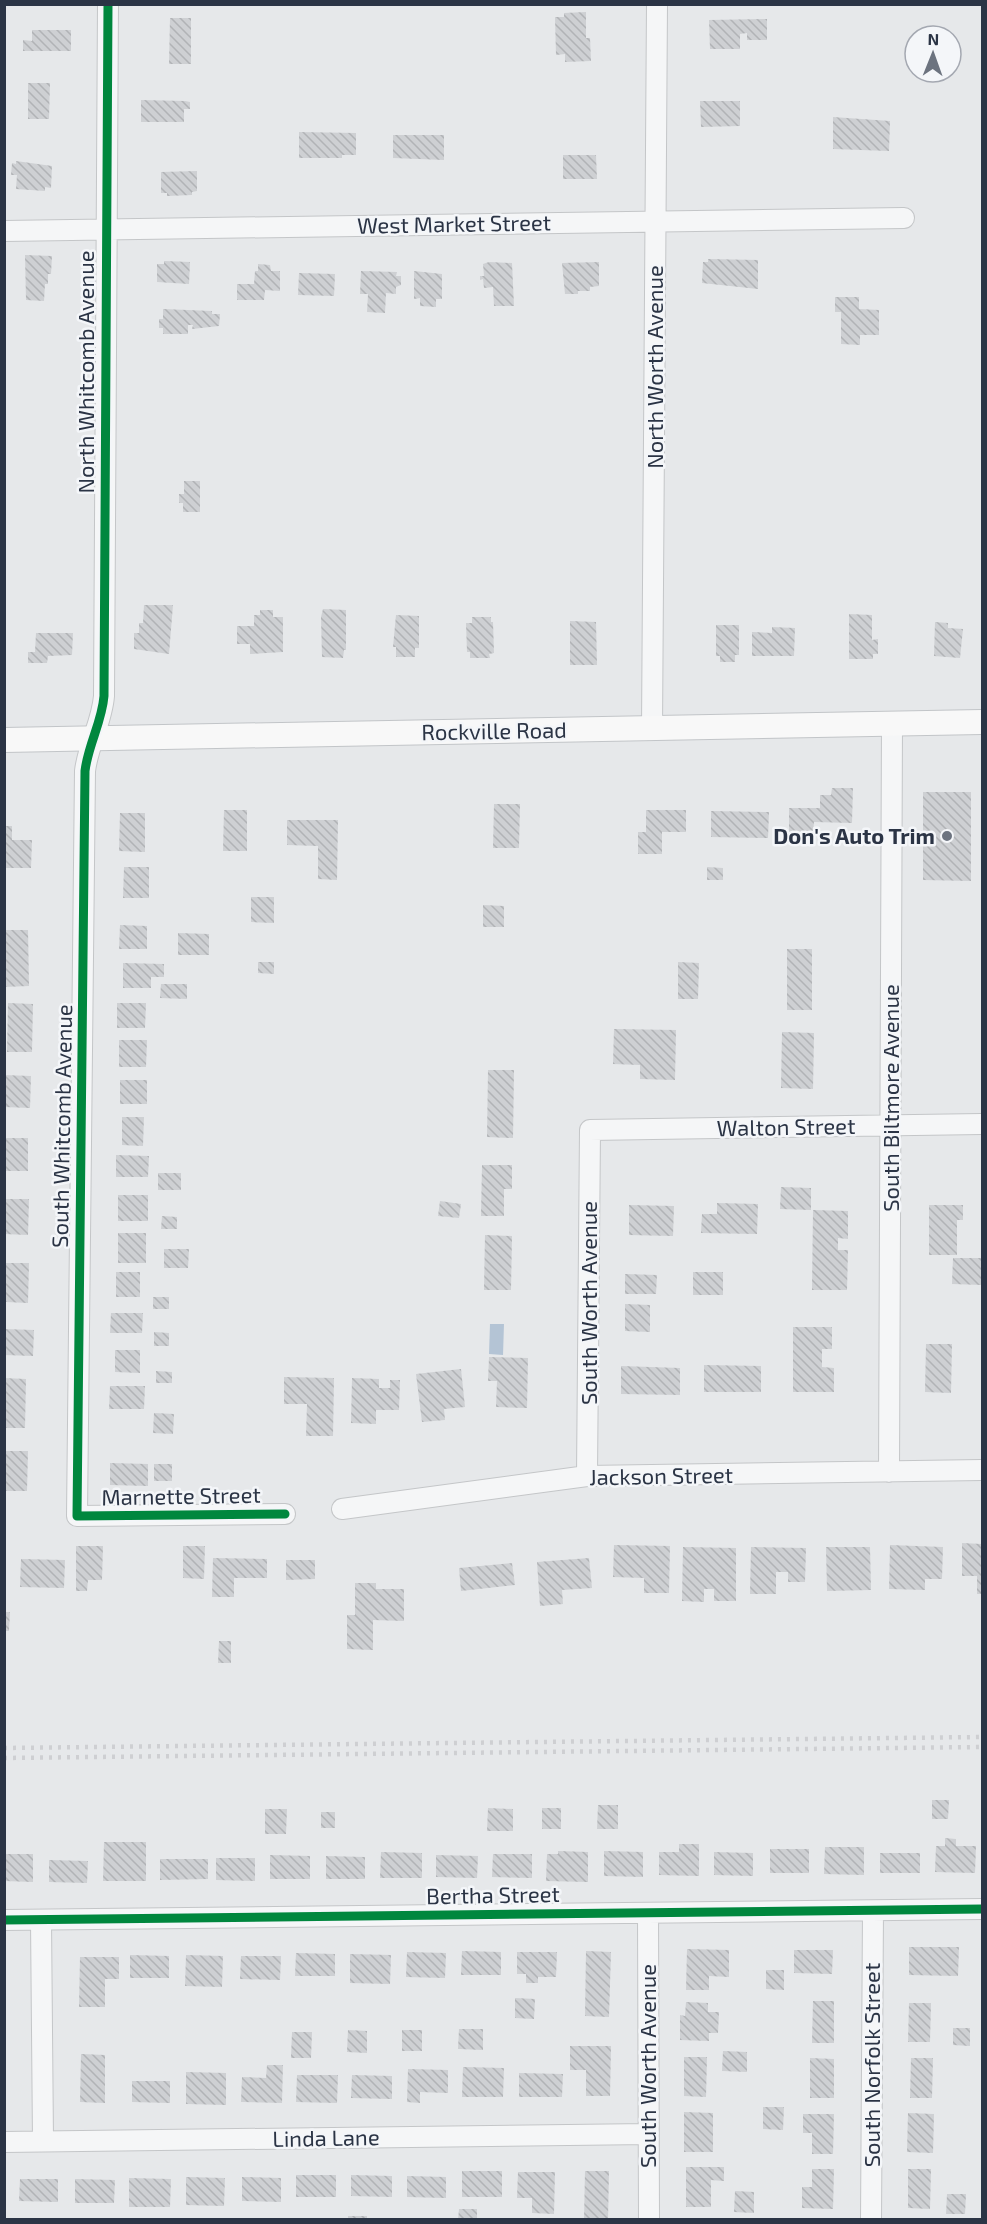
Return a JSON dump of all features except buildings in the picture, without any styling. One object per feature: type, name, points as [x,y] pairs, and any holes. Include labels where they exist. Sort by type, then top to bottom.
[{"type":"main road","name":"Rockville Road","points":[[4,740],[982,722]]},
{"type":"street","name":"North Whitcomb Avenue","points":[[94,738],[104,696],[108,4]]},
{"type":"street","name":"North Worth Avenue","points":[[652,729],[657,4]]},
{"type":"street","name":"West Market Street","points":[[4,231],[904,218]]},
{"type":"street","name":"South Biltmore Avenue","points":[[889,1472],[892,723]]},
{"type":"street","name":"South Whitcomb Avenue","points":[[77,1516],[85,771],[94,738]]},
{"type":"street","name":"Walton Street","points":[[590,1130],[982,1124]]},
{"type":"street","name":"South Worth Avenue","points":[[587,1476],[590,1130]]},
{"type":"street","name":"Jackson Street","points":[[342,1509],[587,1476],[982,1470]]},
{"type":"street","name":"Marnette Street","points":[[77,1516],[285,1514]]},
{"type":"street","name":"Bertha Street","points":[[4,1920],[982,1909]]},
{"type":"street","name":"South Norfolk Street","points":[[871,2220],[873,1911]]},
{"type":"street","name":"South Worth Avenue","points":[[648,1913],[649,2220]]},
{"type":"street","points":[[41,1920],[43,2141]]},
{"type":"street","name":"Linda Lane","points":[[4,2142],[648,2134]]},
{"type":"water","points":[[490,1324],[504,1324],[503,1355],[489,1354]]},
{"type":"railway","points":[[4,1748],[982,1737]]},
{"type":"railway","points":[[4,1758],[982,1747]]},
{"type":"cycle path","points":[[108,4],[104,696],[85,771],[77,1516],[285,1514]]},
{"type":"cycle path","points":[[4,1920],[982,1909]]},
{"type":"place","name":"Don's Auto Trim","points":[[947,836]]}]
